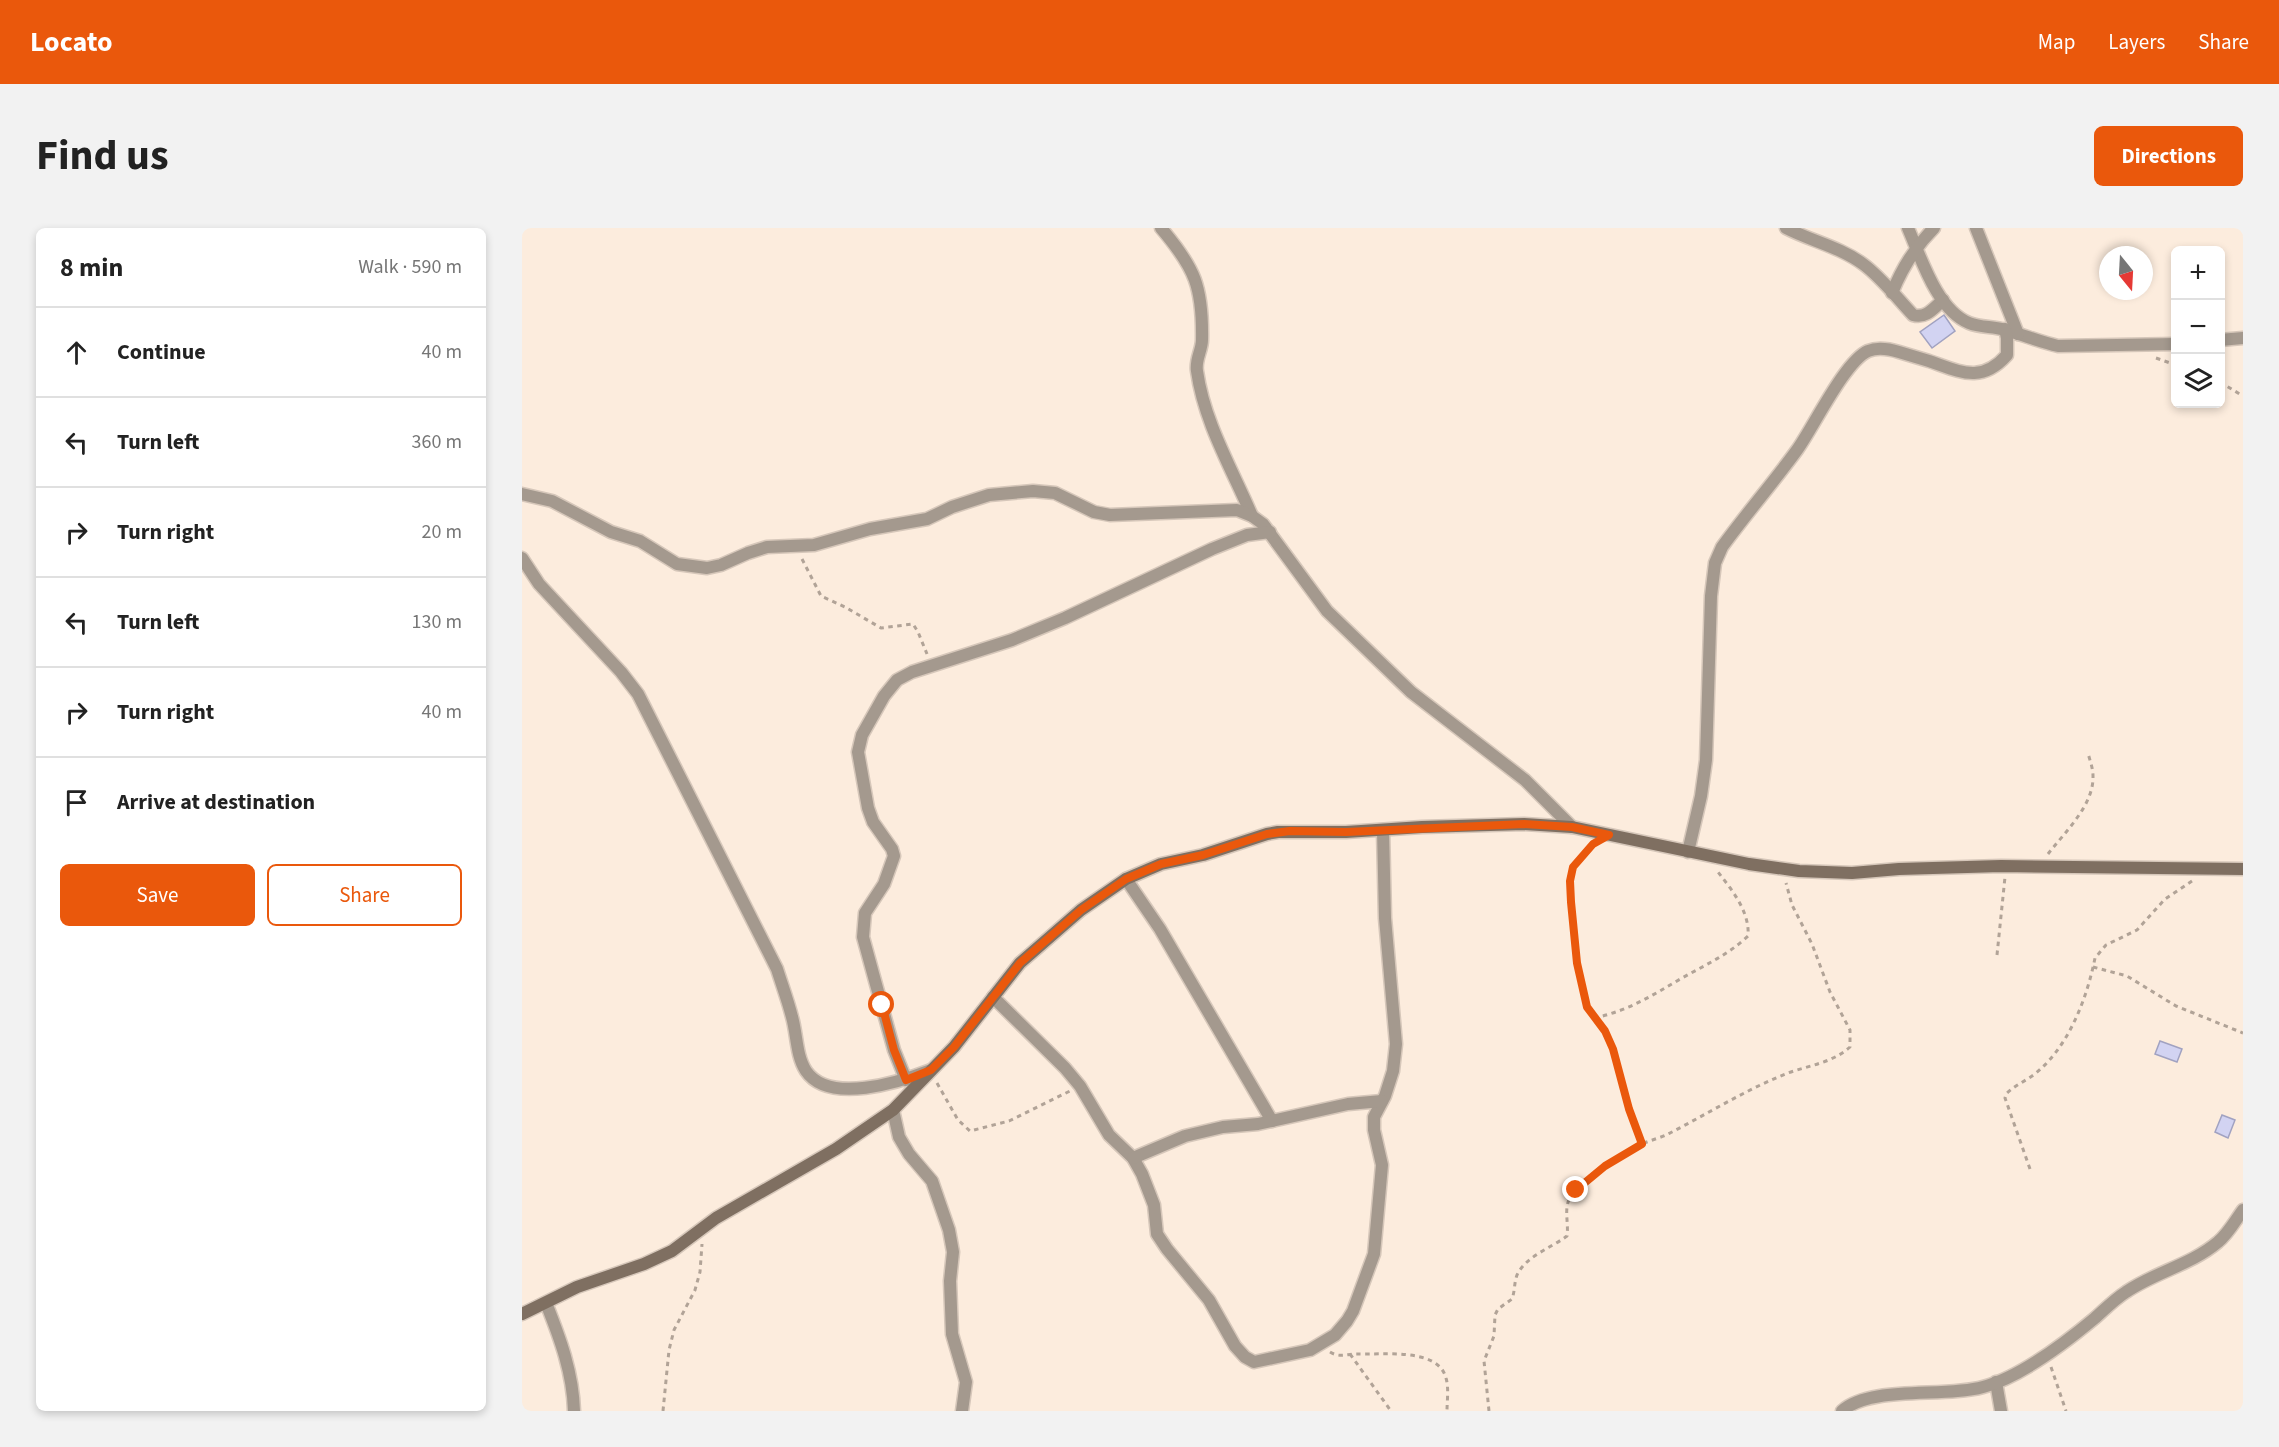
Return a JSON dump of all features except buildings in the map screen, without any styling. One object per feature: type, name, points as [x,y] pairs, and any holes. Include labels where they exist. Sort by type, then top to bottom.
[{"type":"street","points":[[1161,228],[1175,244],[1198,285],[1202,341],[1196,363],[1197,373],[1210,423],[1252,516]]},
{"type":"street","points":[[1786,228],[1811,241],[1836,249],[1864,265],[1913,315],[1920,317],[1928,314],[1943,300]]},
{"type":"street","points":[[1908,228],[1932,283],[1956,315],[1966,322],[2005,329],[2058,346],[2171,344]]},
{"type":"street","points":[[1892,294],[1901,271],[1916,248],[1934,228]]},
{"type":"street","points":[[1976,228],[2018,334]]},
{"type":"street","points":[[1694,853],[1706,760],[1711,596],[1715,563],[1722,548],[1798,449],[1829,396],[1860,355],[1878,348],[1952,370],[1976,374],[1999,365],[2007,355],[2005,329]]},
{"type":"street","points":[[2225,340],[2243,338]]},
{"type":"street","points":[[522,494],[552,501],[611,532],[640,542],[683,566],[712,567],[756,550],[814,545],[870,529],[927,519],[976,498],[1013,492],[1055,493],[1102,515],[1237,510],[1252,516],[1270,532],[1327,611],[1411,692],[1525,780],[1572,827]]},
{"type":"street","points":[[906,1080],[894,1050],[863,937],[865,913],[884,884],[894,855],[873,822],[868,808],[858,752],[862,735],[884,696],[897,680],[912,672],[1012,640],[1212,549],[1247,535],[1270,532]]},
{"type":"street","points":[[522,558],[526,575],[621,672],[638,694],[777,969],[792,1014],[806,1072],[823,1085],[850,1089],[906,1080],[931,1070]]},
{"type":"street","points":[[522,1314],[577,1287],[644,1264],[672,1251],[703,1227],[836,1149],[893,1110],[954,1047],[1020,963],[1081,910],[1126,879],[1161,864],[1203,855],[1267,834],[1290,831],[1524,824],[1572,827],[1783,869],[1852,873],[1899,869],[2006,867],[2243,869]]},
{"type":"street","points":[[993,997],[1033,1034],[1080,1086],[1109,1135],[1133,1158],[1154,1205],[1157,1234],[1209,1300],[1235,1346],[1245,1357],[1254,1362],[1310,1350],[1335,1335],[1347,1321],[1358,1299],[1374,1254],[1382,1168],[1374,1130],[1374,1117],[1393,1071],[1396,1044],[1385,918],[1383,830]]},
{"type":"street","points":[[1126,879],[1160,929],[1272,1121]]},
{"type":"street","points":[[1133,1158],[1185,1136],[1223,1127],[1272,1121],[1348,1104],[1382,1101]]},
{"type":"street","points":[[893,1110],[902,1144],[932,1181],[949,1230],[953,1252],[950,1281],[952,1334],[966,1382],[962,1411]]},
{"type":"street","points":[[1842,1411],[1850,1404],[1867,1399],[1975,1389],[1996,1382],[2047,1353],[2094,1319],[2127,1291],[2208,1250],[2226,1234],[2243,1210]]},
{"type":"street","points":[[546,1303],[567,1363],[574,1411]]},
{"type":"street","points":[[1996,1382],[2001,1411]]},
{"type":"path","points":[[2225,385],[2243,396]]},
{"type":"path","points":[[795,546],[821,596],[845,606],[881,628],[913,624],[931,665]]},
{"type":"path","points":[[2038,867],[2080,814],[2088,797],[2093,777],[2088,753]]},
{"type":"path","points":[[1609,835],[1593,844],[1573,867],[1570,881],[1577,963],[1584,999],[1593,1018],[1605,1031],[1613,1049],[1629,1109],[1642,1144]]},
{"type":"path","points":[[1593,1018],[1621,1011],[1645,1001],[1714,961],[1748,936],[1749,927],[1741,905],[1713,866],[1694,853]]},
{"type":"path","points":[[1997,955],[2006,867]]},
{"type":"path","points":[[1489,1411],[1483,1366],[1485,1354],[1494,1336],[1495,1315],[1498,1309],[1512,1299],[1514,1285],[1520,1271],[1529,1262],[1567,1236],[1567,1204],[1576,1190],[1605,1166],[1642,1144],[1667,1135],[1722,1104],[1787,1073],[1826,1062],[1841,1055],[1850,1047],[1850,1030],[1830,992],[1812,944],[1792,905],[1783,869]]},
{"type":"path","points":[[2030,1169],[2005,1098],[2006,1094],[2036,1073],[2063,1042],[2075,1020],[2095,958],[2101,949],[2137,930],[2164,899],[2208,869]]},
{"type":"path","points":[[2093,967],[2127,976],[2176,1006],[2243,1034]]},
{"type":"path","points":[[931,1070],[958,1120],[970,1131],[1009,1121],[1080,1086]]},
{"type":"path","points":[[663,1411],[669,1350],[674,1330],[695,1290],[700,1272],[703,1227]]},
{"type":"path","points":[[1319,1346],[1336,1356],[1350,1354],[1410,1355],[1429,1359],[1443,1370],[1446,1378],[1447,1411]]},
{"type":"path","points":[[2047,1353],[2066,1411]]},
{"type":"path","points":[[1350,1354],[1391,1411]]},
{"type":"route","points":[[882,1005],[894,1050],[906,1080],[931,1070],[954,1047],[1020,963],[1098,898],[1126,879],[1161,864],[1203,855],[1267,834],[1290,831],[1346,832],[1524,824],[1572,827],[1609,835],[1593,844],[1573,867],[1570,881],[1574,935],[1584,999],[1593,1018],[1610,1040],[1629,1109],[1642,1144],[1605,1166],[1576,1190]]}]
